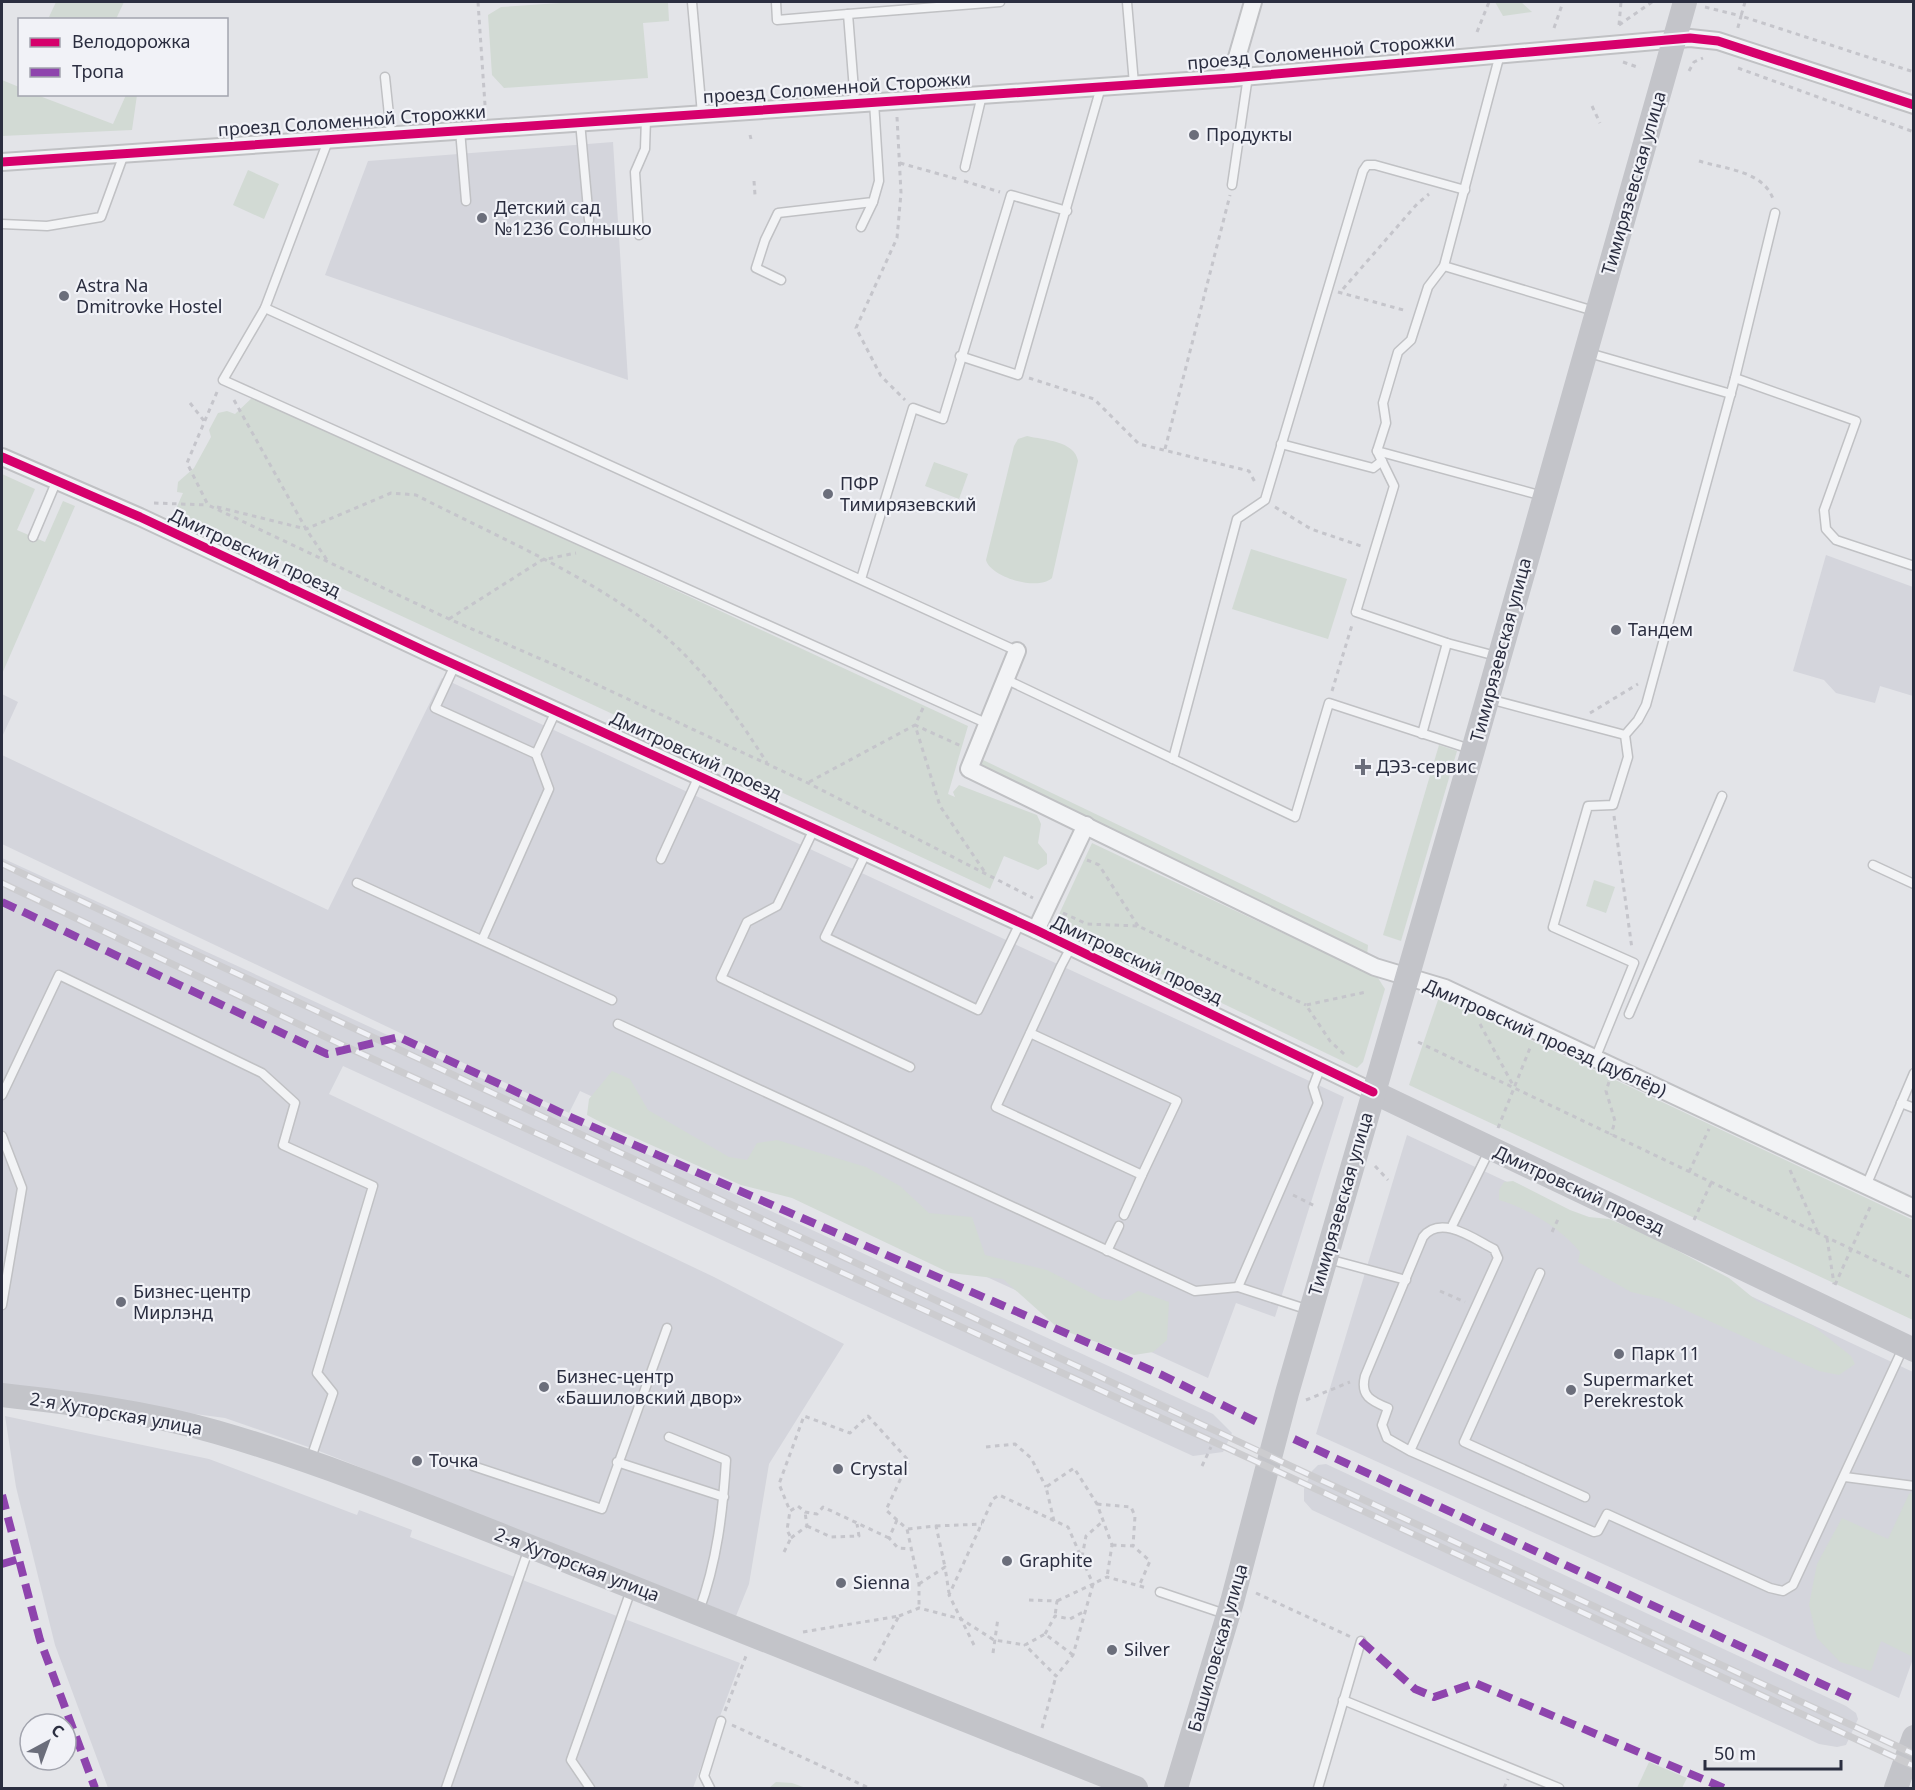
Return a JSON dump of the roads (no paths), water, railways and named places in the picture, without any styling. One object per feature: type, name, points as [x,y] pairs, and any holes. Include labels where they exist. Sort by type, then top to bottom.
[{"type":"main road","name":"Тимирязевская улица","points":[[1257,1506],[1674,40],[1694,4]]},
{"type":"main road","name":"Дмитровский проезд","points":[[1373,1092],[1494,1139],[1909,1348]]},
{"type":"main road","name":"2-я Хуторская улица","points":[[2,1395],[67,1402],[174,1423],[214,1432],[309,1462],[529,1546],[1136,1788]]},
{"type":"main road","name":"Башиловская улица","points":[[1176,1788],[1228,1615],[1257,1506]]},
{"type":"main road","points":[[1896,1788],[1914,1737]]},
{"type":"street","points":[[1231,78],[1253,2]]},
{"type":"street","name":"проезд Соломенной Сторожки","points":[[2,162],[896,99],[1231,78],[1700,38],[1718,41],[1914,105]]},
{"type":"street","name":"Дмитровский проезд","points":[[2,457],[57,480],[455,665],[1036,930],[1373,1092]]},
{"type":"street","points":[[987,724],[1017,651]]},
{"type":"street","name":"Дмитровский проезд (дублёр)","points":[[987,724],[969,769],[1375,967],[1445,988],[1870,1192],[1914,1208]]},
{"type":"street","points":[[1036,930],[1086,825]]},
{"type":"lane","points":[[692,2],[702,114]]},
{"type":"lane","points":[[776,2],[777,20],[1000,2]]},
{"type":"lane","points":[[1127,2],[1134,84]]},
{"type":"lane","points":[[848,14],[855,103]]},
{"type":"lane","points":[[1498,657],[1447,643],[1356,612],[1394,486],[1377,451],[1386,423],[1383,403],[1398,352],[1412,340],[1428,287],[1444,266],[1500,54]]},
{"type":"lane","points":[[1232,185],[1248,76]]},
{"type":"lane","points":[[385,77],[392,134]]},
{"type":"lane","points":[[960,356],[1018,375],[1101,87]]},
{"type":"lane","points":[[965,166],[982,95]]},
{"type":"lane","points":[[861,227],[873,202],[879,182],[874,102]]},
{"type":"lane","points":[[639,234],[635,172],[645,149],[646,118]]},
{"type":"lane","points":[[580,122],[589,220]]},
{"type":"lane","points":[[460,129],[466,201]]},
{"type":"lane","points":[[329,138],[265,308],[223,380],[987,724]]},
{"type":"lane","points":[[2,224],[2,222],[47,226],[101,217],[124,153]]},
{"type":"lane","points":[[1173,759],[1237,519],[1265,501],[1367,165],[1465,190]]},
{"type":"lane","points":[[861,579],[913,408],[943,419],[960,356],[1011,195],[1067,211]]},
{"type":"lane","points":[[781,280],[756,268],[765,240],[778,213],[873,202]]},
{"type":"lane","points":[[1594,1059],[1634,963],[1553,927],[1588,806],[1612,805],[1628,757],[1625,735],[1638,720],[1646,705],[1731,394],[1775,213]]},
{"type":"lane","points":[[1444,266],[1598,312]]},
{"type":"lane","points":[[265,308],[1017,651]]},
{"type":"lane","points":[[1586,352],[1731,394]]},
{"type":"lane","points":[[1735,378],[1856,421],[1824,510],[1826,529],[1836,540],[1914,566]]},
{"type":"lane","points":[[1281,444],[1373,468],[1382,461]]},
{"type":"lane","points":[[1377,451],[1544,496]]},
{"type":"lane","points":[[33,537],[57,480]]},
{"type":"lane","points":[[1422,734],[1447,643]]},
{"type":"lane","points":[[455,665],[435,708],[536,754],[549,789],[482,940]]},
{"type":"lane","points":[[1005,679],[1295,817],[1329,703],[1473,750]]},
{"type":"lane","points":[[1487,699],[1625,735]]},
{"type":"lane","points":[[536,754],[556,711]]},
{"type":"lane","points":[[662,859],[699,776]]},
{"type":"lane","points":[[1629,1014],[1722,796]]},
{"type":"lane","points":[[814,829],[777,906],[747,922],[721,978],[910,1067]]},
{"type":"lane","points":[[866,853],[825,937],[978,1010],[1020,923]]},
{"type":"lane","points":[[1873,865],[1914,884]]},
{"type":"lane","points":[[357,883],[612,1000]]},
{"type":"lane","points":[[1071,947],[996,1107],[1142,1175]]},
{"type":"lane","points":[[2,1095],[59,975],[262,1073],[295,1103],[283,1145],[373,1186],[316,1372],[333,1394],[309,1462]]},
{"type":"lane","points":[[618,1024],[1195,1291],[1238,1287],[1311,1310]]},
{"type":"lane","points":[[1030,1032],[1177,1101],[1124,1215]]},
{"type":"lane","points":[[1238,1287],[1318,1103],[1313,1087],[1321,1066]]},
{"type":"lane","points":[[1870,1192],[1914,1072]]},
{"type":"lane","points":[[1901,1103],[1914,1108]]},
{"type":"lane","points":[[1451,1228],[1494,1139]]},
{"type":"lane","points":[[2,1140],[22,1188],[2,1305]]},
{"type":"lane","points":[[1107,1251],[1119,1226]]},
{"type":"lane","points":[[1410,1451],[1498,1258],[1494,1249],[1451,1228],[1438,1227],[1428,1231],[1365,1376],[1363,1387],[1365,1395],[1371,1401],[1388,1408],[1382,1425],[1383,1432],[1392,1442],[1410,1451],[1594,1532],[1598,1532],[1607,1514],[1770,1588],[1783,1591],[1793,1585],[1909,1348]]},
{"type":"lane","points":[[1326,1258],[1406,1280]]},
{"type":"lane","points":[[1540,1273],[1464,1442],[1585,1497]]},
{"type":"lane","points":[[473,1466],[602,1509],[617,1462],[668,1328]]},
{"type":"lane","points":[[669,1437],[726,1460],[722,1518],[707,1590],[698,1613]]},
{"type":"lane","points":[[617,1462],[724,1497]]},
{"type":"lane","points":[[1845,1477],[1914,1486]]},
{"type":"lane","points":[[446,1788],[529,1546]]},
{"type":"lane","points":[[590,1788],[571,1760],[632,1587]]},
{"type":"lane","points":[[1160,1592],[1228,1615]]},
{"type":"lane","points":[[1318,1788],[1361,1641]]},
{"type":"lane","points":[[1343,1700],[1559,1788]]},
{"type":"lane","points":[[710,1788],[704,1776],[721,1720]]},
{"type":"railway","points":[[2,864],[1310,1475],[1914,1754]]},
{"type":"railway","points":[[2,883],[351,1049],[1225,1447],[1914,1766]]},
{"type":"place","name":"Продукты","points":[[1194,135]]},
{"type":"place","name":"Детский сад №1236 Солнышко","points":[[482,218]]},
{"type":"place","name":"Astra Na Dmitrovke Hostel","points":[[64,296]]},
{"type":"place","name":"ПФР Тимирязевский","points":[[828,494]]},
{"type":"place","name":"Тандем","points":[[1616,630]]},
{"type":"place","name":"ДЭЗ-сервис","points":[[1363,767]]},
{"type":"place","name":"Бизнес-центр Мирлэнд","points":[[121,1302]]},
{"type":"place","name":"Парк 11","points":[[1619,1354]]},
{"type":"place","name":"Бизнес-центр «Башиловский двор»","points":[[544,1387]]},
{"type":"place","name":"Supermarket Perekrestok","points":[[1571,1390]]},
{"type":"place","name":"Точка","points":[[417,1461]]},
{"type":"place","name":"Crystal","points":[[838,1469]]},
{"type":"place","name":"Graphite","points":[[1007,1561]]},
{"type":"place","name":"Sienna","points":[[841,1583]]},
{"type":"place","name":"Silver","points":[[1112,1650]]}]
